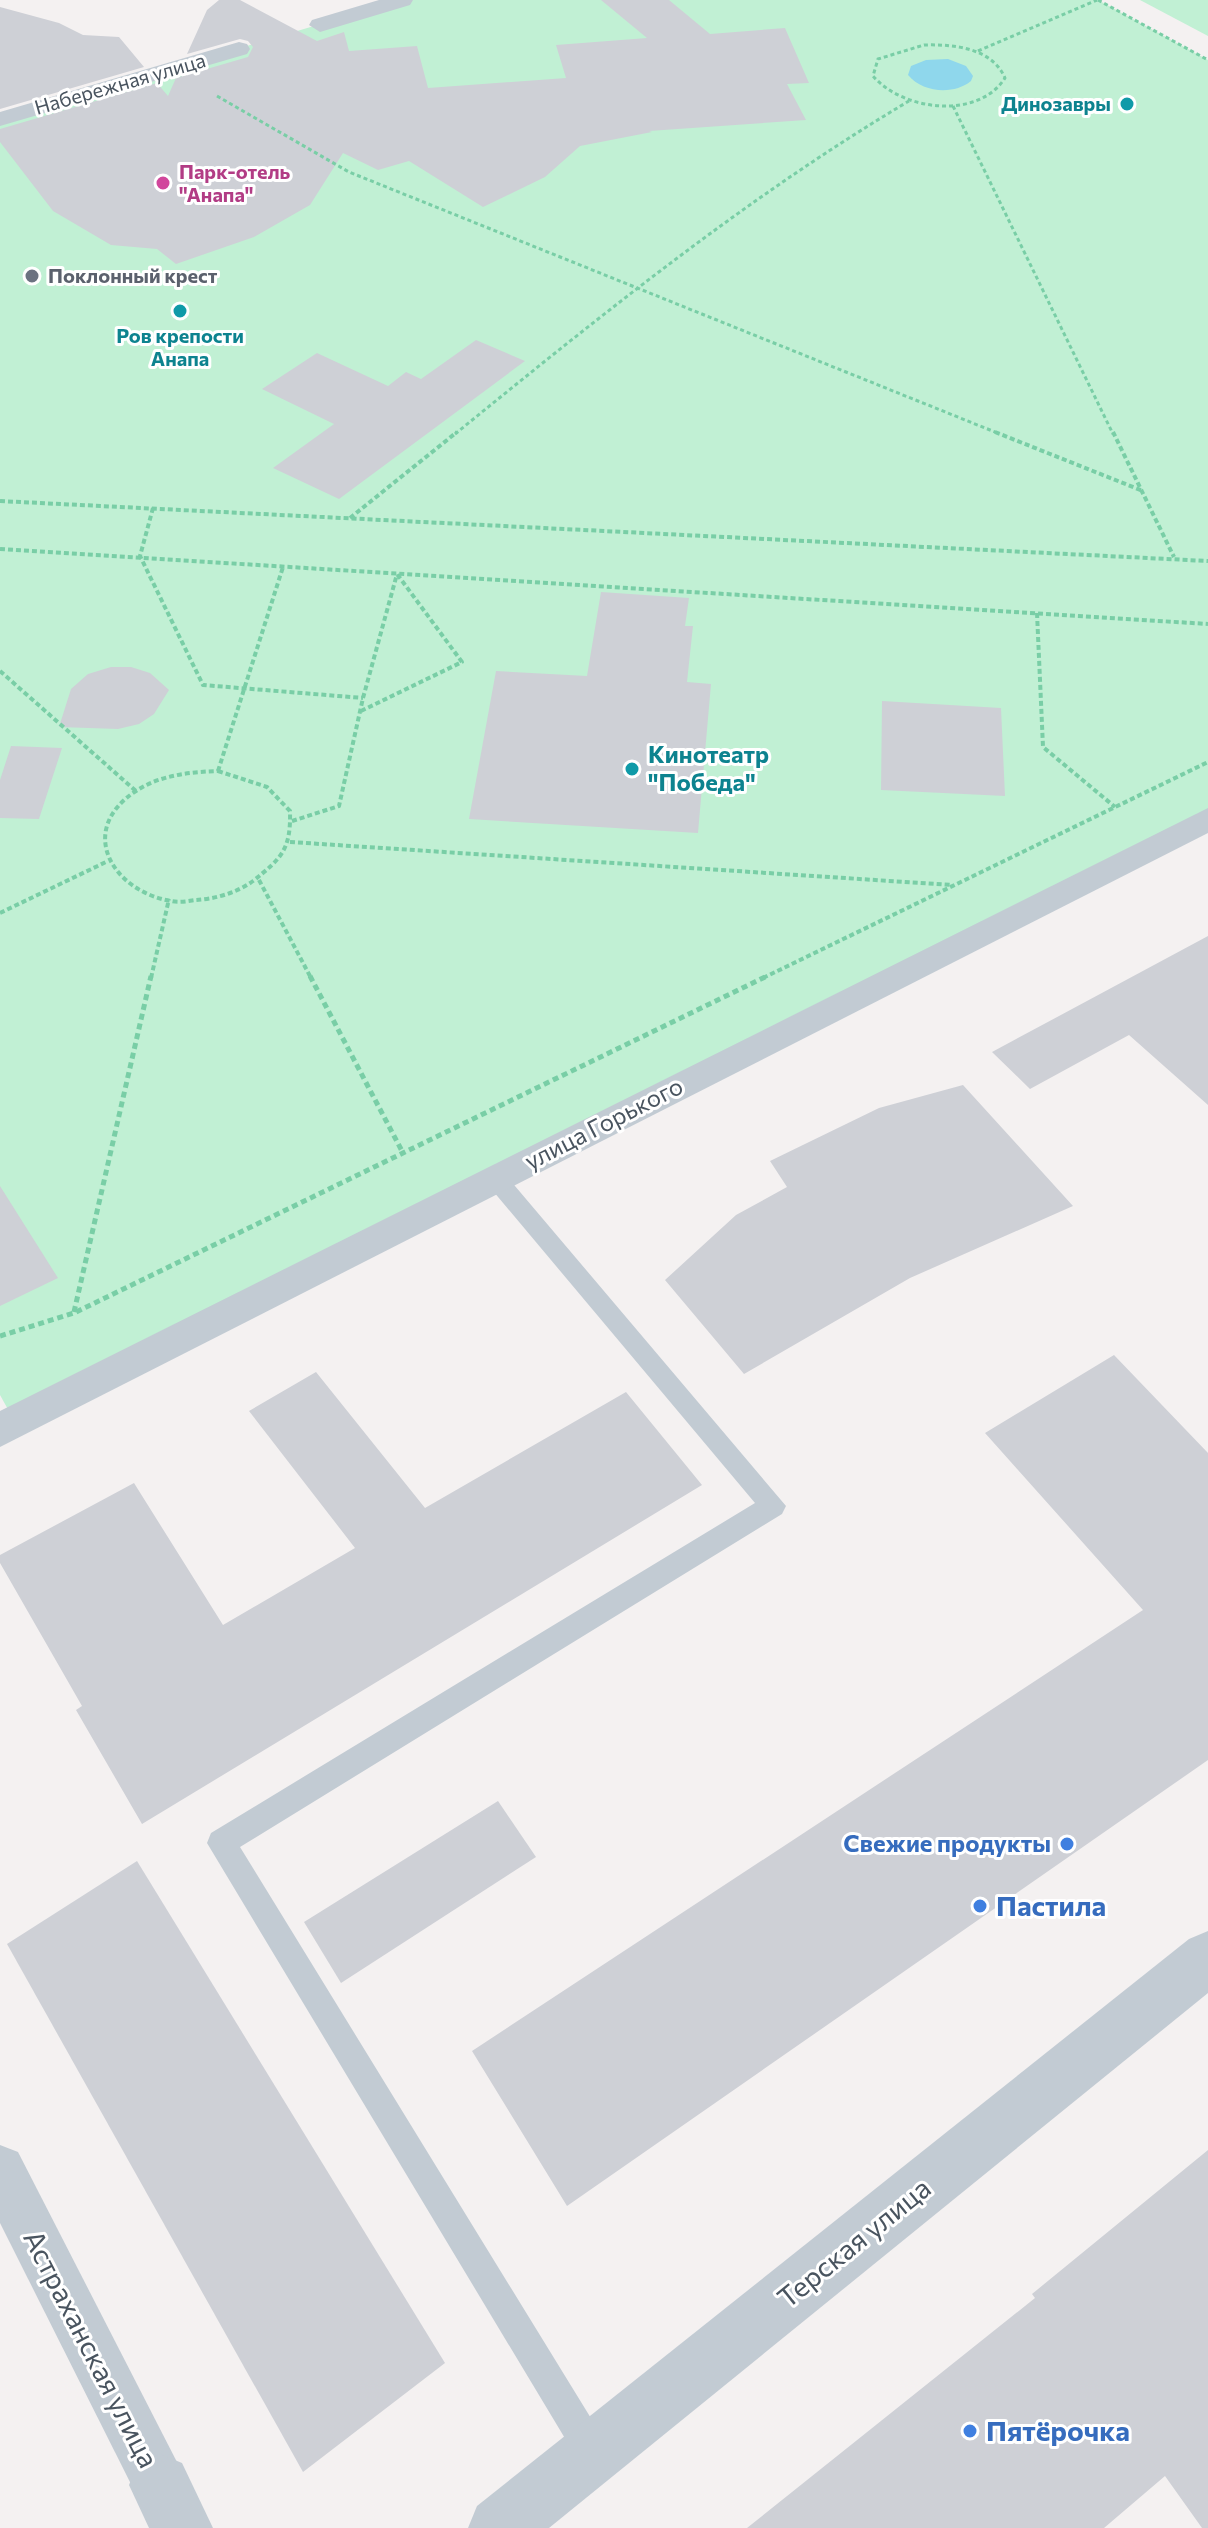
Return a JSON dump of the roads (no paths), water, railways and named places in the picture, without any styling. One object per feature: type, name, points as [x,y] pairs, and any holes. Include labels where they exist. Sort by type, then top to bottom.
[{"type":"street","points":[[320,25],[402,0]]},
{"type":"street","name":"Набережная улица","points":[[0,119],[239,49]]},
{"type":"street","name":"улица Горького","points":[[0,1430],[1208,819]]},
{"type":"street","name":"Терская улица","points":[[499,2528],[1208,1958]]},
{"type":"street","name":"Астраханская улица","points":[[0,2170],[171,2507]]},
{"type":"lane","points":[[496,1179],[773,1506],[221,1843],[593,2453]]},
{"type":"water","points":[[948,59],[966,66],[973,76],[971,81],[964,86],[939,90],[922,86],[908,75],[911,66],[926,60]]},
{"type":"place","name":"Динозавры","points":[[1127,104]]},
{"type":"place","name":"Парк-отель \"Анапа\"","points":[[163,183]]},
{"type":"place","name":"Поклонный крест","points":[[32,276]]},
{"type":"place","name":"Ров крепости Анапа","points":[[180,311]]},
{"type":"place","name":"Кинотеатр \"Победа\"","points":[[632,769]]},
{"type":"place","name":"Свежие продукты","points":[[1067,1844]]},
{"type":"place","name":"Пастила","points":[[980,1906]]},
{"type":"place","name":"Пятёрочка","points":[[970,2431]]}]
